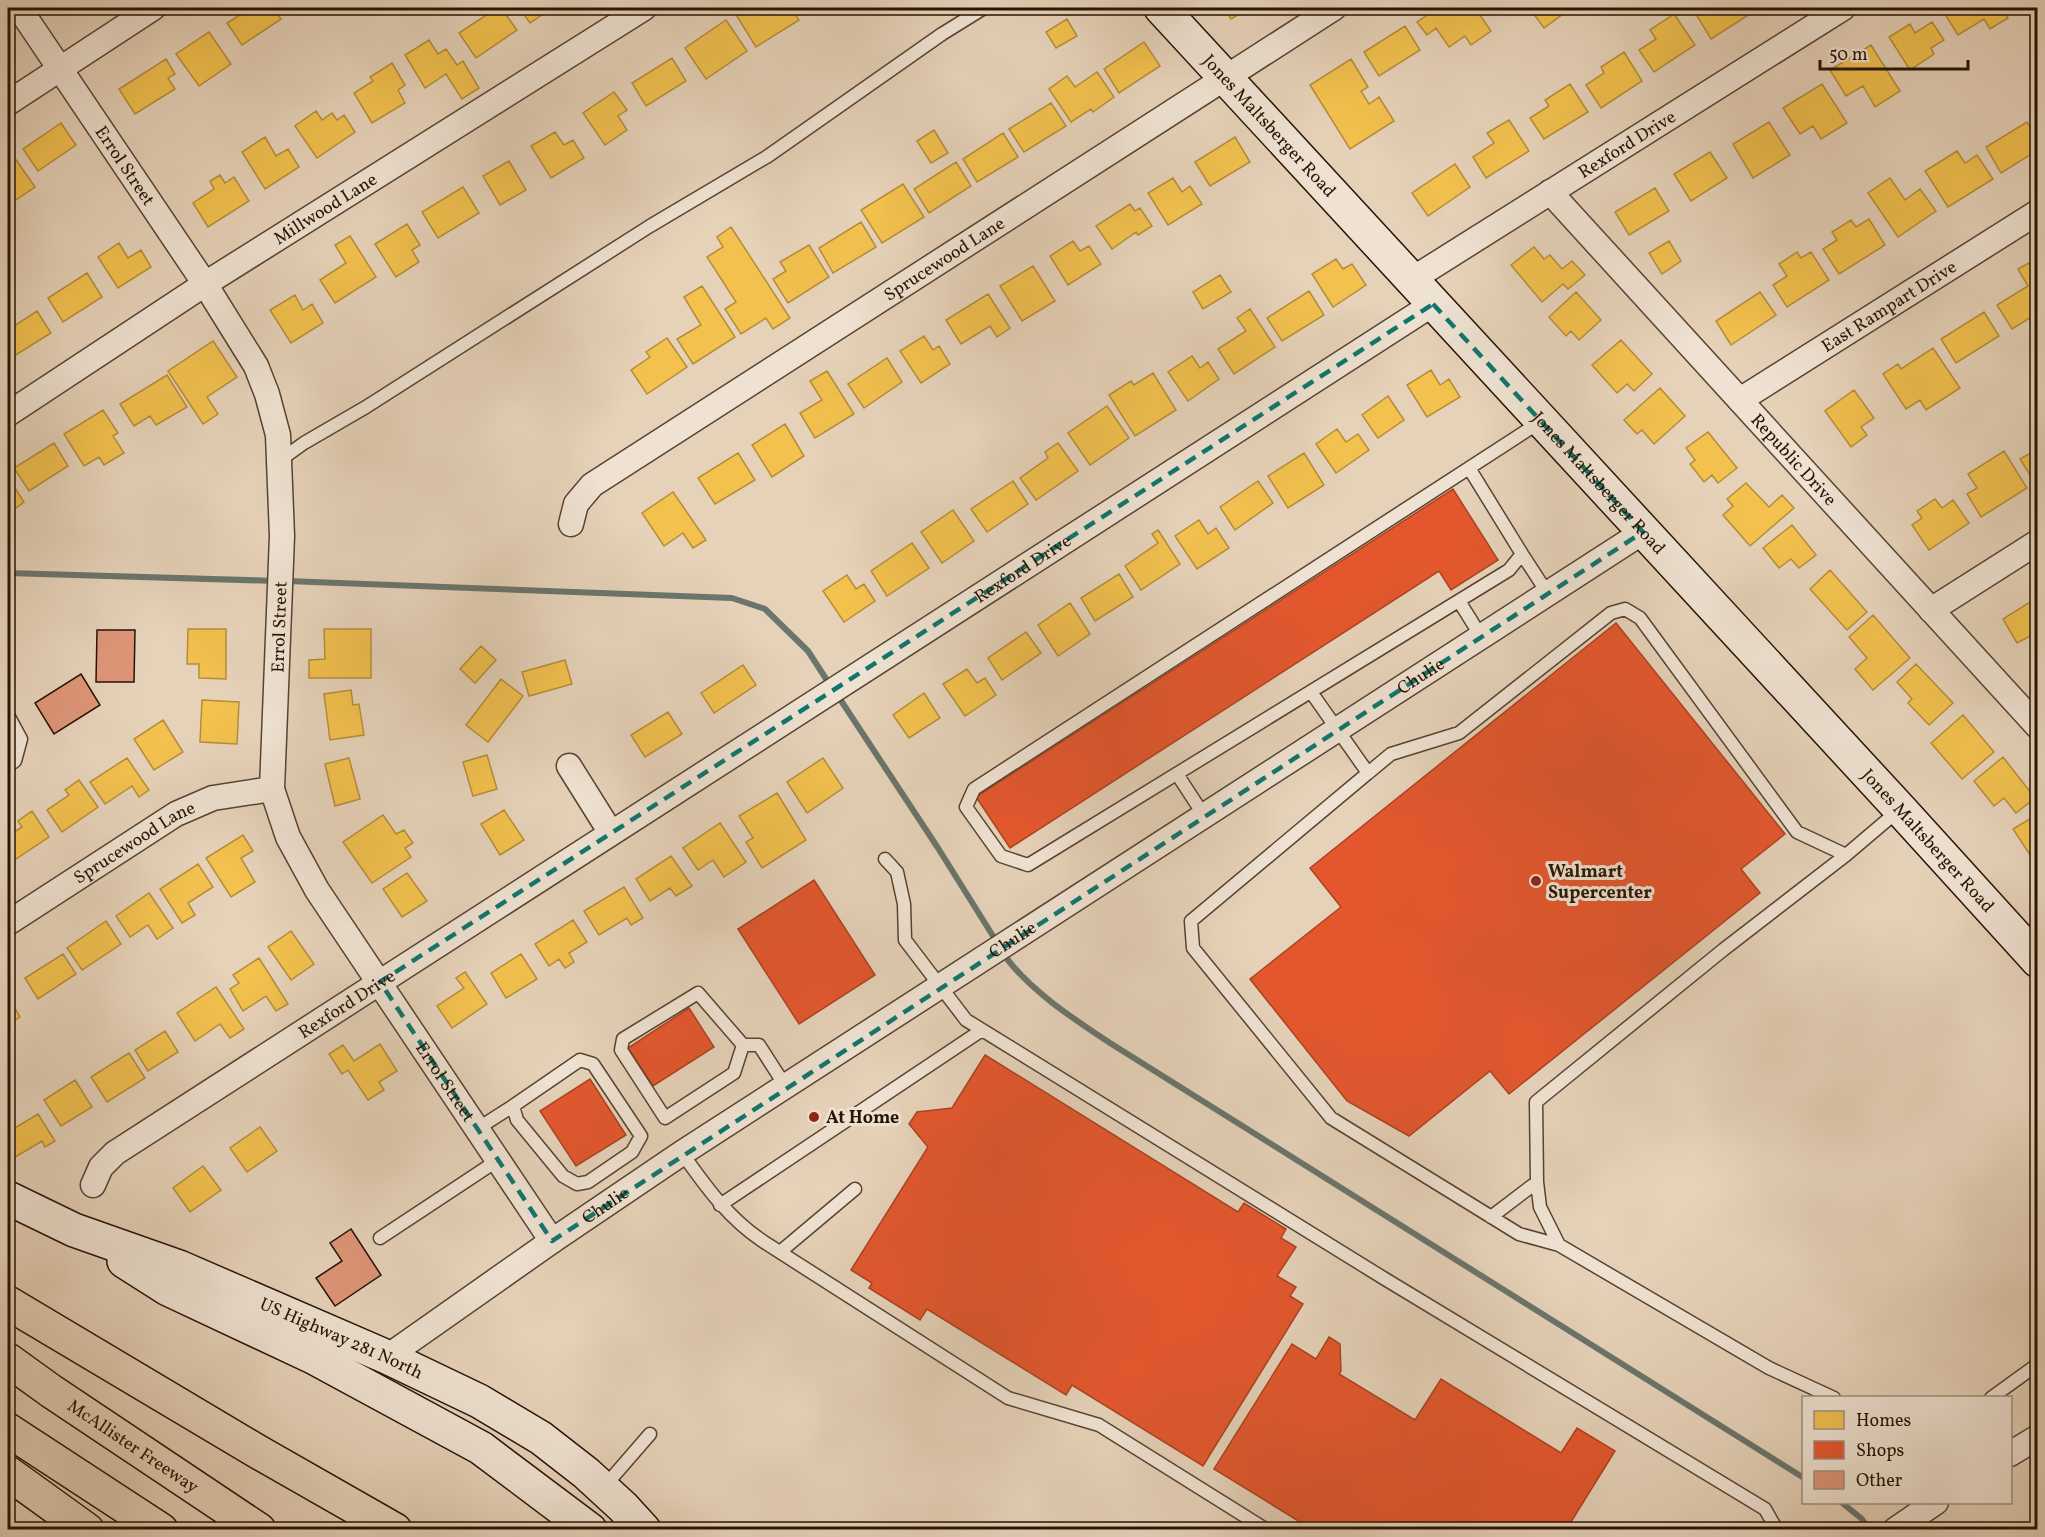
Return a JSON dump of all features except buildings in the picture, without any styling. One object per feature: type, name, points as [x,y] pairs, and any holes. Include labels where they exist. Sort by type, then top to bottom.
[{"type":"highway","points":[[8,1303],[260,1454],[395,1530]]},
{"type":"highway","name":"McAllister Freeway","points":[[8,1360],[259,1530]]},
{"type":"highway","points":[[8,1430],[150,1524]]},
{"type":"highway","points":[[8,1473],[87,1530]]},
{"type":"main road","name":"Jones Maltsberger Road","points":[[1161,8],[1900,809],[2037,961]]},
{"type":"main road","name":"US Highway 281 North","points":[[8,1198],[74,1230],[179,1267],[387,1357],[479,1401],[541,1438],[603,1489],[644,1530]]},
{"type":"main road","points":[[74,1230],[168,1289],[313,1357],[481,1448],[590,1530]]},
{"type":"street","name":"Errol Street","points":[[19,8],[205,284],[256,366],[267,394],[278,435],[282,536],[272,789],[288,837],[317,890],[552,1241]]},
{"type":"street","points":[[8,103],[153,8]]},
{"type":"street","name":"Millwood Lane","points":[[8,414],[205,284],[644,8]]},
{"type":"street","name":"Sprucewood Lane","points":[[571,524],[576,504],[592,485],[1334,8]]},
{"type":"street","name":"Rexford Drive","points":[[1411,280],[1843,8]]},
{"type":"street","name":"Republic Drive","points":[[1550,192],[2037,727]]},
{"type":"street","name":"East Rampart Drive","points":[[1740,400],[2037,212]]},
{"type":"street","name":"Rexford Drive","points":[[93,1185],[101,1167],[115,1153],[1433,304]]},
{"type":"street","name":"Chulie","points":[[387,1357],[552,1241],[624,1176],[682,1154],[1643,532]]},
{"type":"street","points":[[1931,610],[2037,542]]},
{"type":"street","points":[[569,766],[611,833]]},
{"type":"street","name":"Sprucewood Lane","points":[[8,923],[176,814],[213,798],[272,789]]},
{"type":"street","points":[[2012,1453],[2037,1437]]},
{"type":"street","points":[[1895,1530],[1934,1504]]},
{"type":"lane","points":[[279,461],[304,443],[366,407],[650,226],[768,156],[933,40],[984,8]]},
{"type":"lane","points":[[1522,554],[1509,570],[1028,865],[1001,856],[966,807],[974,789],[1541,421]]},
{"type":"lane","points":[[1469,468],[1548,594]]},
{"type":"lane","points":[[1459,601],[1482,638]]},
{"type":"lane","points":[[1830,1396],[1769,1368],[1559,1245],[1519,1234],[1331,1118],[1193,948],[1191,921],[1391,754],[1459,733],[1611,613],[1625,609],[1640,618],[1797,832],[1846,855]]},
{"type":"lane","points":[[1311,692],[1337,732],[1368,772]]},
{"type":"lane","points":[[8,715],[21,739],[15,761],[8,766]]},
{"type":"lane","points":[[1177,774],[1205,817]]},
{"type":"lane","points":[[1559,1245],[1540,1207],[1536,1102],[1723,950],[1846,855],[1900,809]]},
{"type":"lane","points":[[885,860],[897,872],[904,904],[905,940],[966,1020],[1385,1279],[1765,1509],[1777,1530]]},
{"type":"lane","points":[[743,1045],[734,1073],[665,1118],[621,1050],[623,1039],[698,993],[743,1045],[759,1045],[786,1087]]},
{"type":"lane","points":[[720,1205],[982,1030]]},
{"type":"lane","points":[[477,1129],[580,1060],[593,1064],[641,1136],[632,1152],[624,1176],[577,1184],[562,1176],[517,1120],[513,1106]]},
{"type":"lane","points":[[682,1154],[720,1205],[746,1230],[780,1252],[1008,1398],[1099,1425],[1267,1530]]},
{"type":"lane","points":[[380,1238],[498,1160]]},
{"type":"lane","points":[[1491,1217],[1538,1182]]},
{"type":"lane","points":[[780,1252],[855,1189]]},
{"type":"lane","points":[[1994,1396],[2037,1364]]},
{"type":"lane","points":[[603,1489],[650,1434]]},
{"type":"highlighted area","points":[[1433,304],[1643,532],[552,1241],[380,982]]},
{"type":"waterway","points":[[8,573],[277,581]]},
{"type":"waterway","points":[[287,581],[732,598],[765,609],[808,651],[830,685]]},
{"type":"waterway","points":[[836,693],[998,944]]},
{"type":"waterway","points":[[1003,953],[1024,979],[1038,991],[1110,1043],[1802,1477]]},
{"type":"waterway","points":[[1843,1504],[1862,1519],[1869,1530]]},
{"type":"place","name":"Walmart Supercenter","points":[[1536,881]]},
{"type":"place","name":"At Home","points":[[814,1117]]}]
